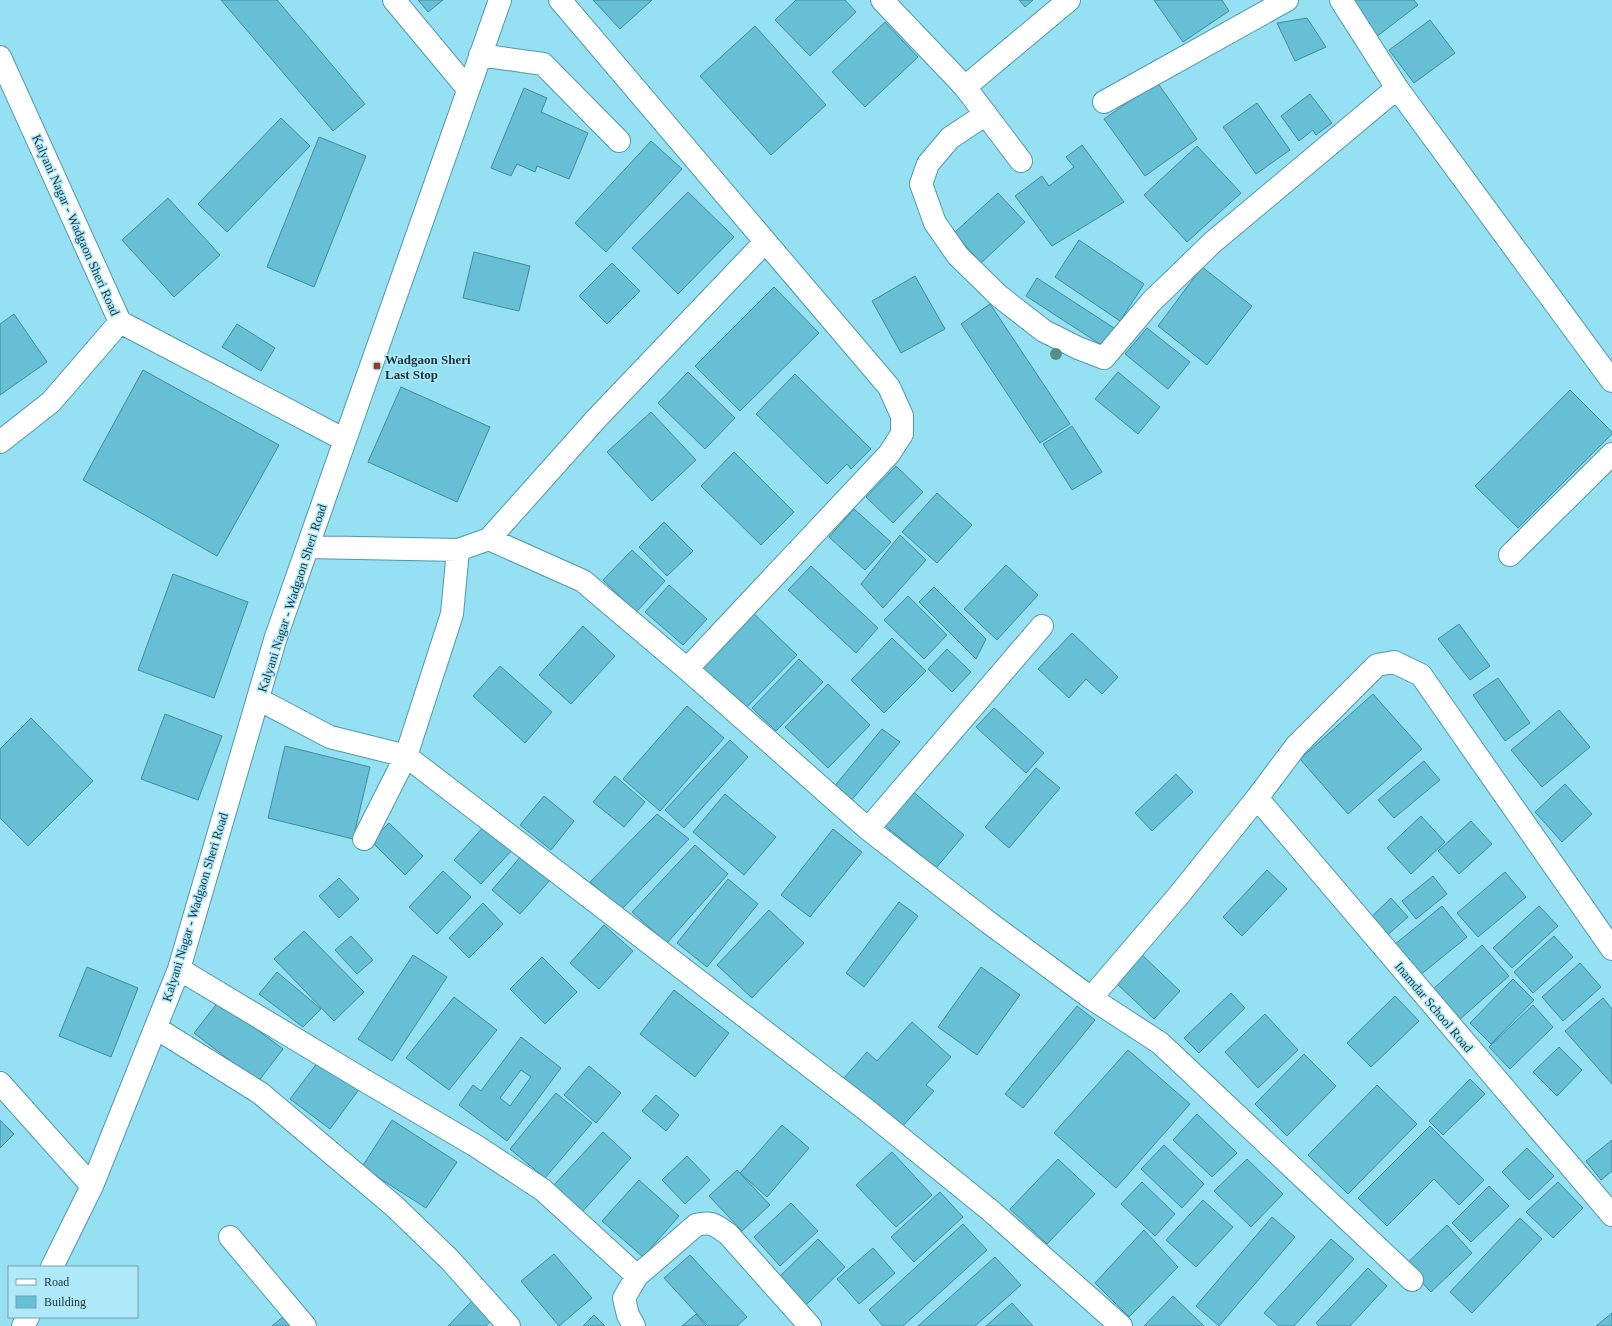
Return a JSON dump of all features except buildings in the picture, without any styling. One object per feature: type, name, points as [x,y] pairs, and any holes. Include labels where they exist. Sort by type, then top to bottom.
[{"type":"street","points":[[394,0],[468,89]]},
{"type":"street","points":[[345,440],[500,0]]},
{"type":"street","points":[[560,0],[889,386],[902,416],[902,434],[889,454],[687,669]]},
{"type":"street","points":[[882,0],[964,87],[1021,161]]},
{"type":"street","points":[[964,87],[1069,0]]},
{"type":"street","points":[[1104,102],[1287,0]]},
{"type":"street","points":[[1341,0],[1397,88],[1612,381]]},
{"type":"street","points":[[480,55],[543,64],[619,141]]},
{"type":"street","name":"Kalyani Nagar - Wadgaon Sheri Road","points":[[0,57],[120,322],[345,440],[275,640],[179,969],[92,1186],[52,1266]]},
{"type":"street","points":[[986,114],[950,138],[928,164],[921,184],[935,223],[958,256],[999,296],[1044,331],[1078,348],[1104,358],[1151,302],[1213,242],[1397,88]]},
{"type":"street","points":[[308,547],[458,550],[489,539],[597,418],[765,242]]},
{"type":"street","points":[[0,442],[51,402],[120,322]]},
{"type":"street","points":[[1510,555],[1612,454]]},
{"type":"street","points":[[489,539],[583,581],[687,669],[868,829],[988,922],[1091,998],[1160,1043],[1412,1280]]},
{"type":"street","points":[[364,839],[406,756],[452,614],[458,550]]},
{"type":"street","points":[[868,829],[1042,626]]},
{"type":"street","points":[[1091,998],[1179,894],[1296,746],[1358,682],[1377,665],[1394,662],[1421,675],[1612,949]]},
{"type":"street","points":[[258,698],[330,737],[406,756],[864,1108],[991,1211],[1121,1326]]},
{"type":"street","name":"Inamdar School Road","points":[[1256,798],[1612,1215]]},
{"type":"street","points":[[179,969],[366,1082],[476,1146],[543,1190],[637,1276]]},
{"type":"street","points":[[156,1028],[260,1093],[394,1206],[450,1260],[509,1326]]},
{"type":"street","points":[[0,1083],[92,1186]]},
{"type":"street","points":[[634,1326],[628,1315],[624,1298],[637,1276],[696,1225],[706,1222],[716,1225],[728,1234],[810,1326]]},
{"type":"street","points":[[230,1237],[305,1326]]},
{"type":"place","name":"Wadgaon Sheri Last Stop","points":[[377,366]]}]
